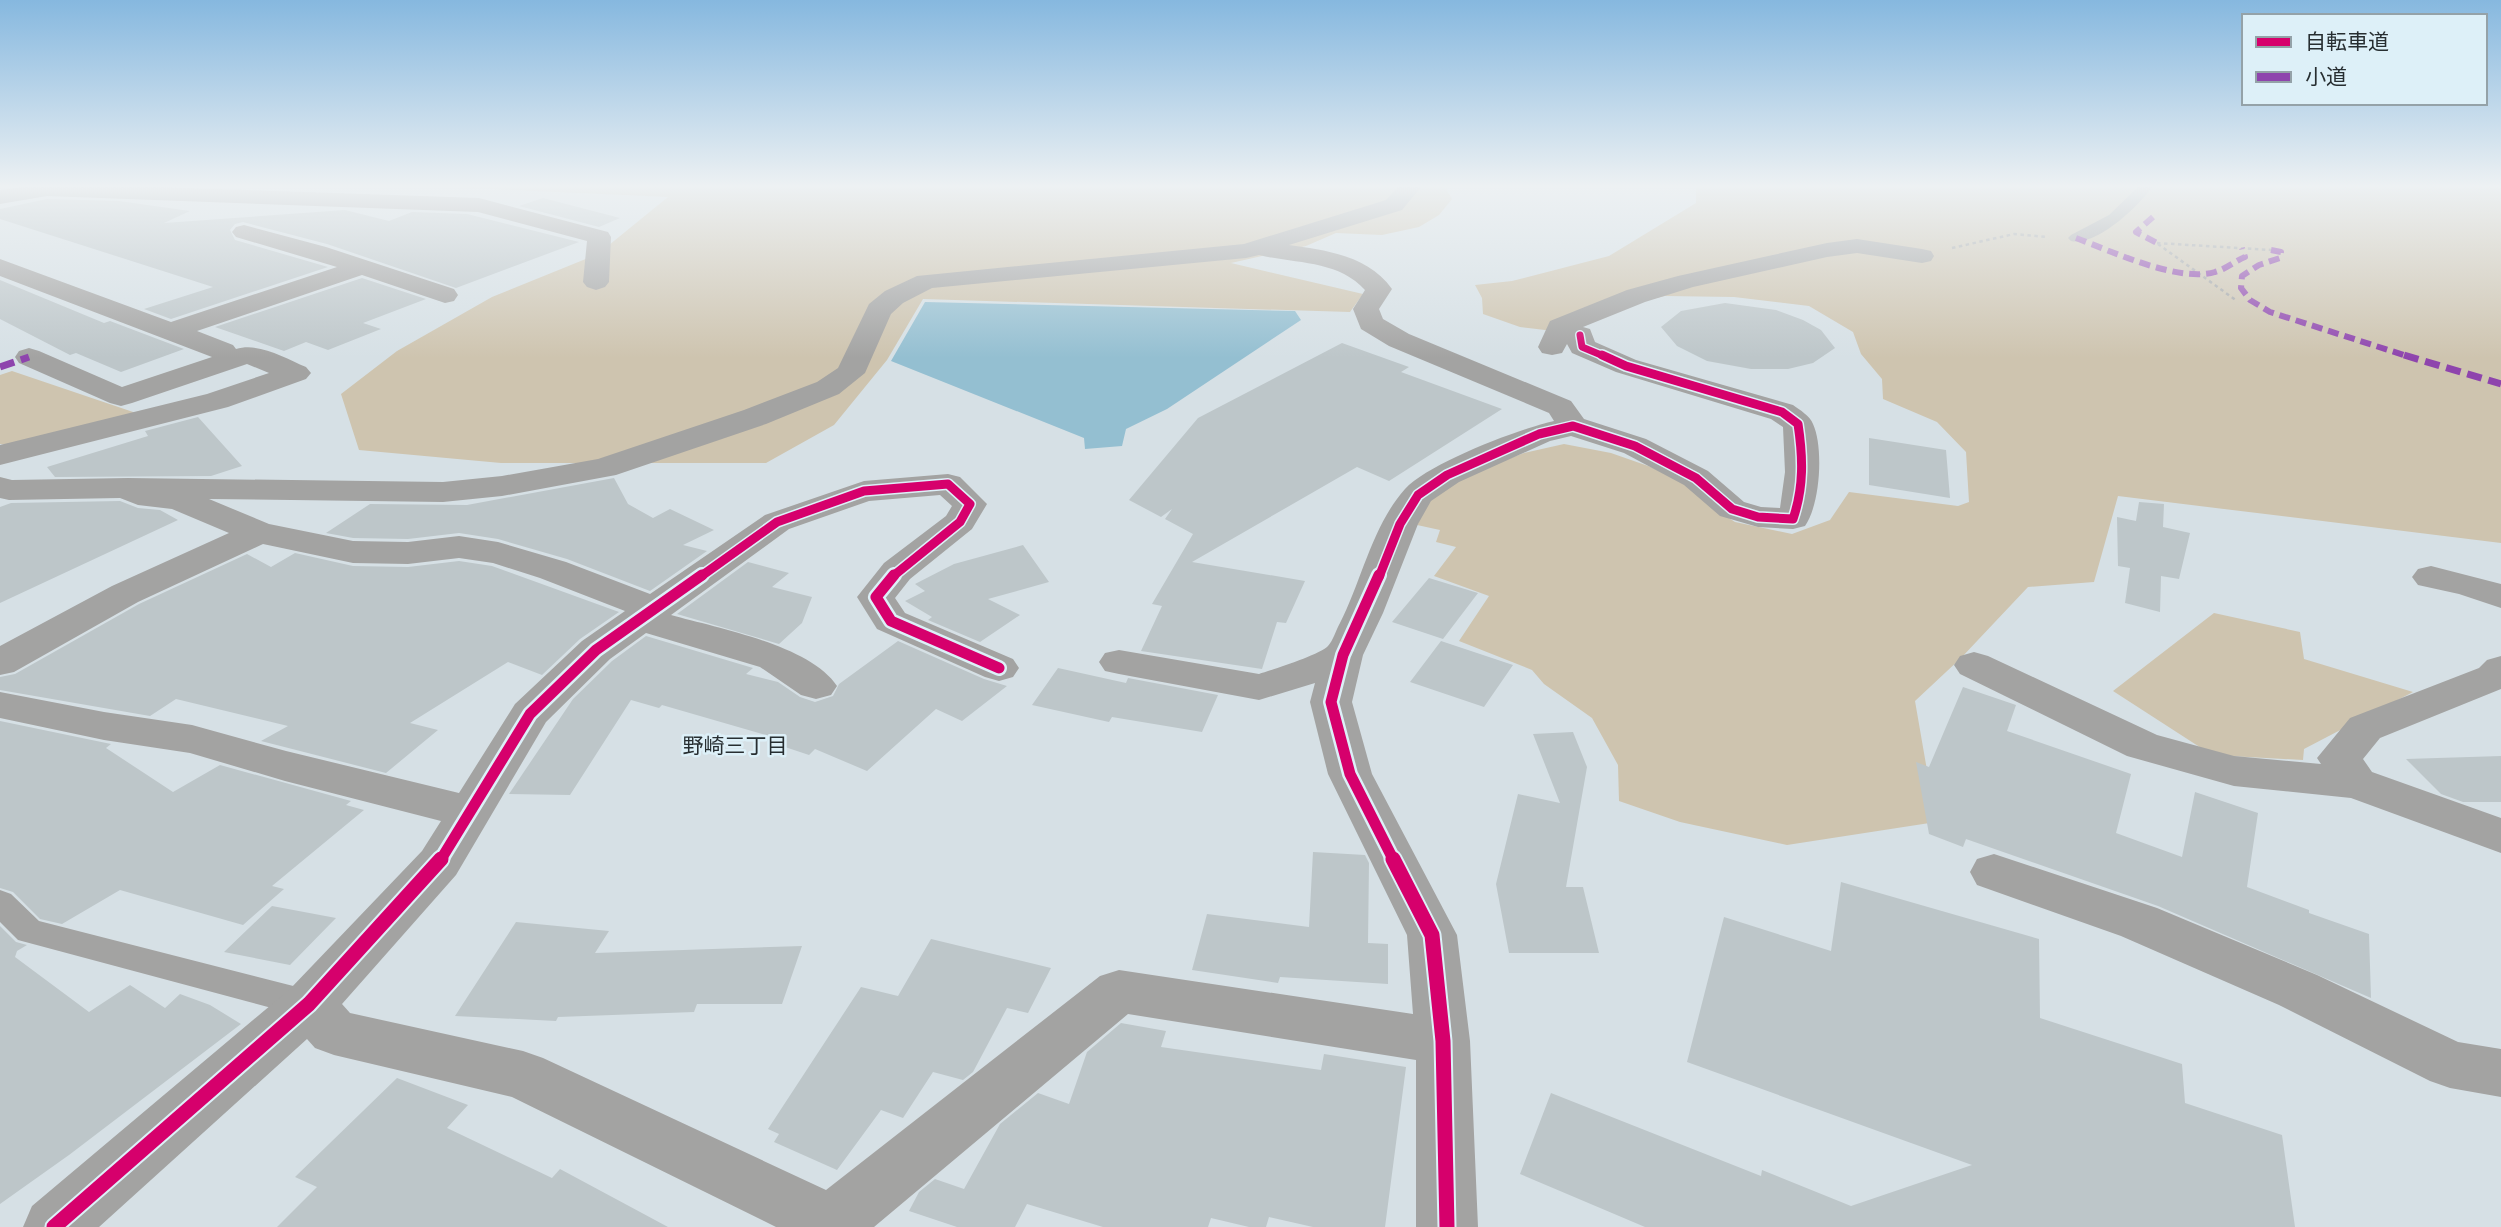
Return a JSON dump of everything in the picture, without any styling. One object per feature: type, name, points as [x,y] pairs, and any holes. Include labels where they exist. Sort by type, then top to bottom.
[{"type":"street","points":[[291,244],[445,295]]},
{"type":"street","points":[[596,282],[599,244]]},
{"type":"street","points":[[926,281],[1208,257],[1271,244]]},
{"type":"street","points":[[1565,377],[1560,327],[1636,296],[1687,281],[1827,250],[1857,246],[1923,257]]},
{"type":"street","points":[[1259,248],[1339,262],[1369,276],[1379,289],[1366,309],[1371,323],[1399,340],[1565,377],[1635,446],[1696,478],[1731,509],[1758,517],[1793,519],[1800,503],[1802,454],[1798,424],[1782,412],[1763,405],[1626,366],[1582,347],[1565,377],[1539,434],[1447,475],[1418,495],[1400,524],[1364,613],[1343,655],[1331,702],[1350,774],[1432,934],[1443,1041],[1447,1227]]},
{"type":"street","points":[[0,487],[9,490],[128,488],[443,492],[502,486],[604,468],[754,417],[828,388],[850,373],[879,310],[894,297],[969,258]]},
{"type":"street","points":[[0,267],[174,330],[223,351]]},
{"type":"street","points":[[174,330],[362,267]]},
{"type":"street","points":[[0,455],[217,401],[296,373],[248,354],[121,397],[29,357]]},
{"type":"street","points":[[54,1227],[309,1004],[439,863],[530,714],[596,650],[777,522],[864,491],[948,484],[971,504],[960,522],[897,571],[876,597],[891,621],[999,668]]},
{"type":"street","points":[[128,488],[138,495],[179,499],[259,533],[353,552],[408,553],[459,547],[498,554],[564,574],[645,613],[774,658],[817,686]]},
{"type":"street","points":[[0,663],[125,594],[259,533]]},
{"type":"street","points":[[2431,577],[2469,584],[2501,597]]},
{"type":"street","points":[[1119,663],[1259,687],[1292,678],[1343,655]]},
{"type":"street","points":[[1973,665],[2143,746],[2234,771],[2356,783],[2501,836]]},
{"type":"street","points":[[2356,783],[2339,758],[2365,728],[2493,677],[2501,669]]},
{"type":"street","points":[[0,705],[104,726],[192,739],[285,766],[470,812]]},
{"type":"street","points":[[1994,872],[2139,922],[2298,990],[2450,1064],[2501,1073]]},
{"type":"street","points":[[309,1004],[334,1032],[523,1075],[836,1225],[1119,991],[1443,1041]]},
{"type":"lane","points":[[0,902],[29,931],[309,1004]]},
{"type":"path","points":[[1923,257],[1973,244]]},
{"type":"path","points":[[2159,244],[2237,300]]},
{"type":"path","points":[[2178,244],[2271,250]]},
{"type":"shaded area","points":[[610,244],[1310,244],[1231,263],[1363,294],[1350,312],[923,299],[887,360],[834,425],[766,463],[501,463],[359,450],[341,394],[397,351],[492,297],[598,254]]},
{"type":"shaded area","points":[[1628,244],[2501,244],[2501,543],[2118,496],[2094,582],[2028,587],[1961,658],[1915,701],[1936,822],[1787,845],[1680,822],[1619,801],[1618,765],[1592,718],[1544,684],[1532,670],[1459,641],[1489,596],[1434,576],[1456,547],[1436,542],[1440,530],[1417,525],[1430,499],[1474,472],[1524,453],[1564,444],[1611,453],[1651,467],[1685,483],[1735,522],[1792,534],[1830,520],[1849,492],[1958,506],[1969,502],[1966,452],[1937,422],[1883,399],[1882,379],[1861,354],[1853,332],[1809,306],[1734,297],[1665,296],[1626,305],[1562,332],[1520,327],[1483,314],[1482,298],[1475,285],[1512,281],[1609,256]]},
{"type":"shaded area","points":[[12,371],[139,414],[15,446],[0,444],[0,375]]},
{"type":"shaded area","points":[[2214,613],[2300,632],[2304,659],[2413,692],[2304,749],[2303,760],[2212,755],[2113,691]]},
{"type":"water","points":[[925,302],[1295,311],[1301,320],[1167,409],[1126,429],[1122,446],[1085,449],[1084,438],[891,361]]},
{"type":"building","points":[[79,244],[250,244],[328,267],[171,319],[144,309],[213,287]]},
{"type":"building","points":[[328,244],[573,244],[456,288]]},
{"type":"building","points":[[362,278],[426,299],[363,323],[381,329],[328,350],[306,342],[284,351],[215,327]]},
{"type":"building","points":[[0,280],[104,323],[110,321],[184,349],[121,372],[76,353],[70,355],[0,319]]},
{"type":"building","points":[[1725,303],[1776,310],[1803,320],[1821,330],[1835,348],[1813,363],[1788,369],[1751,369],[1707,361],[1677,346],[1661,327],[1681,311]]},
{"type":"building","points":[[1342,343],[1409,367],[1401,372],[1502,409],[1389,481],[1357,467],[1192,562],[1305,581],[1286,623],[1277,622],[1262,669],[1141,651],[1162,606],[1152,604],[1193,534],[1165,519],[1172,509],[1161,517],[1129,500],[1198,418]]},
{"type":"building","points":[[198,417],[242,466],[211,476],[55,477],[47,467],[148,436],[145,431]]},
{"type":"building","points":[[1869,438],[1946,450],[1950,498],[1869,485]]},
{"type":"building","points":[[614,478],[628,504],[653,518],[670,509],[714,530],[683,545],[707,551],[650,591],[567,559],[498,539],[459,533],[408,539],[353,538],[326,533],[370,504],[467,505]]},
{"type":"building","points":[[120,501],[138,508],[160,510],[178,520],[0,603],[0,507],[11,503]]},
{"type":"building","points":[[2139,502],[2164,504],[2163,527],[2190,533],[2179,579],[2161,576],[2160,612],[2125,603],[2130,568],[2118,566],[2117,517],[2136,521]]},
{"type":"building","points":[[1023,545],[1049,582],[988,599],[1020,615],[980,642],[928,620],[932,617],[905,601],[925,591],[915,584],[954,564]]},
{"type":"building","points":[[295,553],[353,566],[408,567],[459,561],[492,566],[619,612],[580,639],[542,675],[508,662],[410,723],[438,730],[386,773],[261,741],[288,726],[176,699],[150,716],[0,690],[0,677],[15,674],[139,604],[247,554],[271,567]]},
{"type":"building","points":[[748,562],[789,573],[772,587],[812,597],[802,623],[779,644],[677,614]]},
{"type":"building","points":[[1429,578],[1478,593],[1443,639],[1392,622]]},
{"type":"building","points":[[646,636],[753,668],[746,674],[778,682],[800,697],[815,702],[833,696],[839,684],[898,641],[984,679],[1007,686],[962,721],[936,709],[867,771],[815,749],[809,755],[764,740],[769,736],[662,705],[659,708],[631,700],[570,795],[509,794],[573,699],[612,661]]},
{"type":"building","points":[[1441,641],[1513,665],[1484,707],[1410,682]]},
{"type":"building","points":[[1058,668],[1126,683],[1128,678],[1218,695],[1202,732],[1112,717],[1109,722],[1032,705]]},
{"type":"building","points":[[1963,687],[2016,705],[2007,731],[2131,774],[2116,833],[2182,857],[2195,792],[2258,813],[2247,887],[2369,934],[2371,998],[2158,906],[1966,839],[1963,847],[1929,834],[1916,762],[1929,767]]},
{"type":"building","points":[[0,721],[111,744],[106,748],[173,792],[220,765],[351,801],[346,805],[364,810],[272,886],[284,889],[243,925],[120,890],[62,924],[40,919],[13,892],[0,888]]},
{"type":"building","points":[[1573,732],[1587,767],[1566,887],[1583,887],[1599,953],[1509,953],[1496,884],[1518,794],[1560,803],[1533,734]]},
{"type":"building","points":[[2501,756],[2501,802],[2463,802],[2441,794],[2406,759]]},
{"type":"building","points":[[1313,852],[1365,855],[1369,863],[1368,943],[1388,944],[1388,984],[1280,977],[1278,983],[1192,970],[1207,914],[1309,927]]},
{"type":"building","points":[[1841,882],[2039,939],[2040,1018],[2182,1064],[2185,1103],[2282,1135],[2295,1227],[1645,1227],[1520,1174],[1551,1093],[1761,1176],[1762,1170],[1851,1206],[1972,1165],[1687,1062],[1724,917],[1831,951]]},
{"type":"building","points":[[272,906],[336,918],[290,965],[224,952]]},
{"type":"building","points":[[516,922],[609,931],[595,953],[802,946],[782,1004],[697,1004],[694,1012],[558,1017],[556,1021],[455,1016]]},
{"type":"building","points":[[0,926],[16,942],[27,945],[17,951],[15,957],[89,1012],[130,985],[165,1008],[180,994],[210,1005],[241,1024],[0,1204]]},
{"type":"building","points":[[931,939],[1051,968],[1028,1013],[1007,1008],[973,1072],[963,1080],[933,1072],[903,1118],[881,1110],[837,1170],[774,1142],[779,1134],[768,1129],[861,987],[898,996]]},
{"type":"building","points":[[1121,1023],[1166,1031],[1161,1047],[1321,1070],[1324,1054],[1406,1067],[1385,1227],[1313,1227],[1269,1217],[1266,1227],[1249,1227],[1211,1218],[1208,1227],[1103,1227],[1027,1204],[1015,1227],[957,1227],[909,1211],[919,1192],[935,1179],[964,1189],[1000,1124],[1038,1093],[1069,1104],[1087,1052]]},
{"type":"building","points":[[397,1078],[468,1105],[447,1128],[552,1178],[560,1169],[668,1227],[277,1227],[317,1187],[295,1177]]},
{"type":"marked path","points":[[2093,244],[2166,269],[2202,274],[2215,272],[2245,257],[2242,248]]},
{"type":"marked path","points":[[2271,250],[2281,252],[2280,258],[2259,265],[2242,276],[2241,288],[2250,300],[2270,312],[2358,342],[2501,384]]},
{"type":"marked path","points":[[0,367],[29,357]]},
{"type":"cycle path","points":[[1447,1227],[1443,1041],[1432,935],[1350,774],[1331,702],[1343,655],[1364,613],[1400,524],[1418,495],[1447,475],[1539,434],[1573,426],[1635,446],[1696,478],[1732,509],[1758,517],[1793,519],[1800,496],[1802,460],[1798,424],[1782,412],[1626,366],[1582,347],[1580,335]]},
{"type":"cycle path","points":[[54,1227],[309,1004],[439,863],[530,714],[596,650],[777,522],[864,491],[948,484],[970,504],[960,522],[897,571],[876,597],[891,621],[999,668]]},
{"type":"district","name":"野崎三丁目","points":[[735,746]]}]
